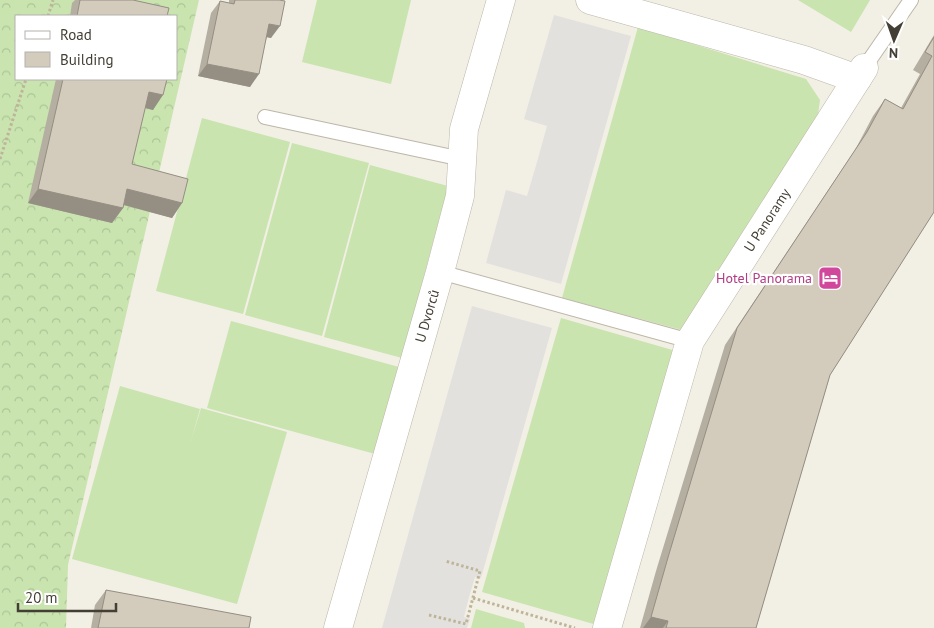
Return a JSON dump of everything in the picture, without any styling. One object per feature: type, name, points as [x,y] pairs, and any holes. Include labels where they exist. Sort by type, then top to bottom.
[{"type":"street","name":"U Dvorců","points":[[338,628],[460,196],[464,129],[501,0]]},
{"type":"street","points":[[590,0],[804,60],[860,73]]},
{"type":"street","name":"U Panoramy","points":[[607,628],[690,341],[860,73]]},
{"type":"lane","name":"U Panoramy","points":[[860,73],[911,0]]},
{"type":"lane","points":[[266,117],[462,159]]},
{"type":"lane","points":[[440,272],[690,341]]},
{"type":"path","points":[[48,15],[53,0]]},
{"type":"path","points":[[0,159],[26,80]]},
{"type":"path","points":[[429,616],[466,624],[480,571],[445,561]]},
{"type":"path","points":[[473,598],[575,628]]},
{"type":"green space","points":[[0,0],[199,0],[68,565],[66,628],[0,628]]},
{"type":"green space","points":[[317,0],[411,0],[391,84],[302,62]]},
{"type":"green space","points":[[798,0],[870,0],[851,32]]},
{"type":"green space","points":[[638,27],[806,79],[820,100],[817,123],[682,330],[562,298]]},
{"type":"green space","points":[[202,118],[290,142],[243,314],[156,291]]},
{"type":"green space","points":[[292,143],[369,163],[322,336],[245,315]]},
{"type":"green space","points":[[370,165],[448,186],[402,358],[324,337]]},
{"type":"green space","points":[[561,318],[676,351],[597,625],[482,592]]},
{"type":"green space","points":[[231,321],[399,367],[375,454],[207,408]]},
{"type":"green space","points":[[120,386],[200,409],[191,441],[201,408],[287,432],[237,604],[72,559]]},
{"type":"green space","points":[[476,609],[524,623],[525,628],[471,628]]},
{"type":"shaded area","points":[[554,15],[631,36],[561,284],[486,263],[506,190],[527,196],[547,126],[524,119]]},
{"type":"shaded area","points":[[472,306],[552,328],[481,578],[475,577],[469,597],[464,617],[470,619],[467,628],[382,628]]},
{"type":"building","points":[[80,0],[133,0],[169,8],[167,15],[77,15]]},
{"type":"building","points":[[235,0],[285,1],[280,26],[269,24],[259,74],[207,64],[220,1],[234,4]]},
{"type":"building","name":"Hotel Panorama","points":[[934,37],[934,212],[830,375],[756,628],[666,628],[668,621],[651,617],[737,328],[867,132],[885,99],[903,109],[932,56],[925,52]]},
{"type":"building","points":[[63,80],[167,80],[163,95],[149,92],[132,164],[188,179],[182,203],[127,189],[123,208],[38,189]]},
{"type":"building","points":[[106,590],[251,617],[249,628],[98,628]]},
{"type":"place","name":"Hotel Panorama","points":[[830,278]]}]
